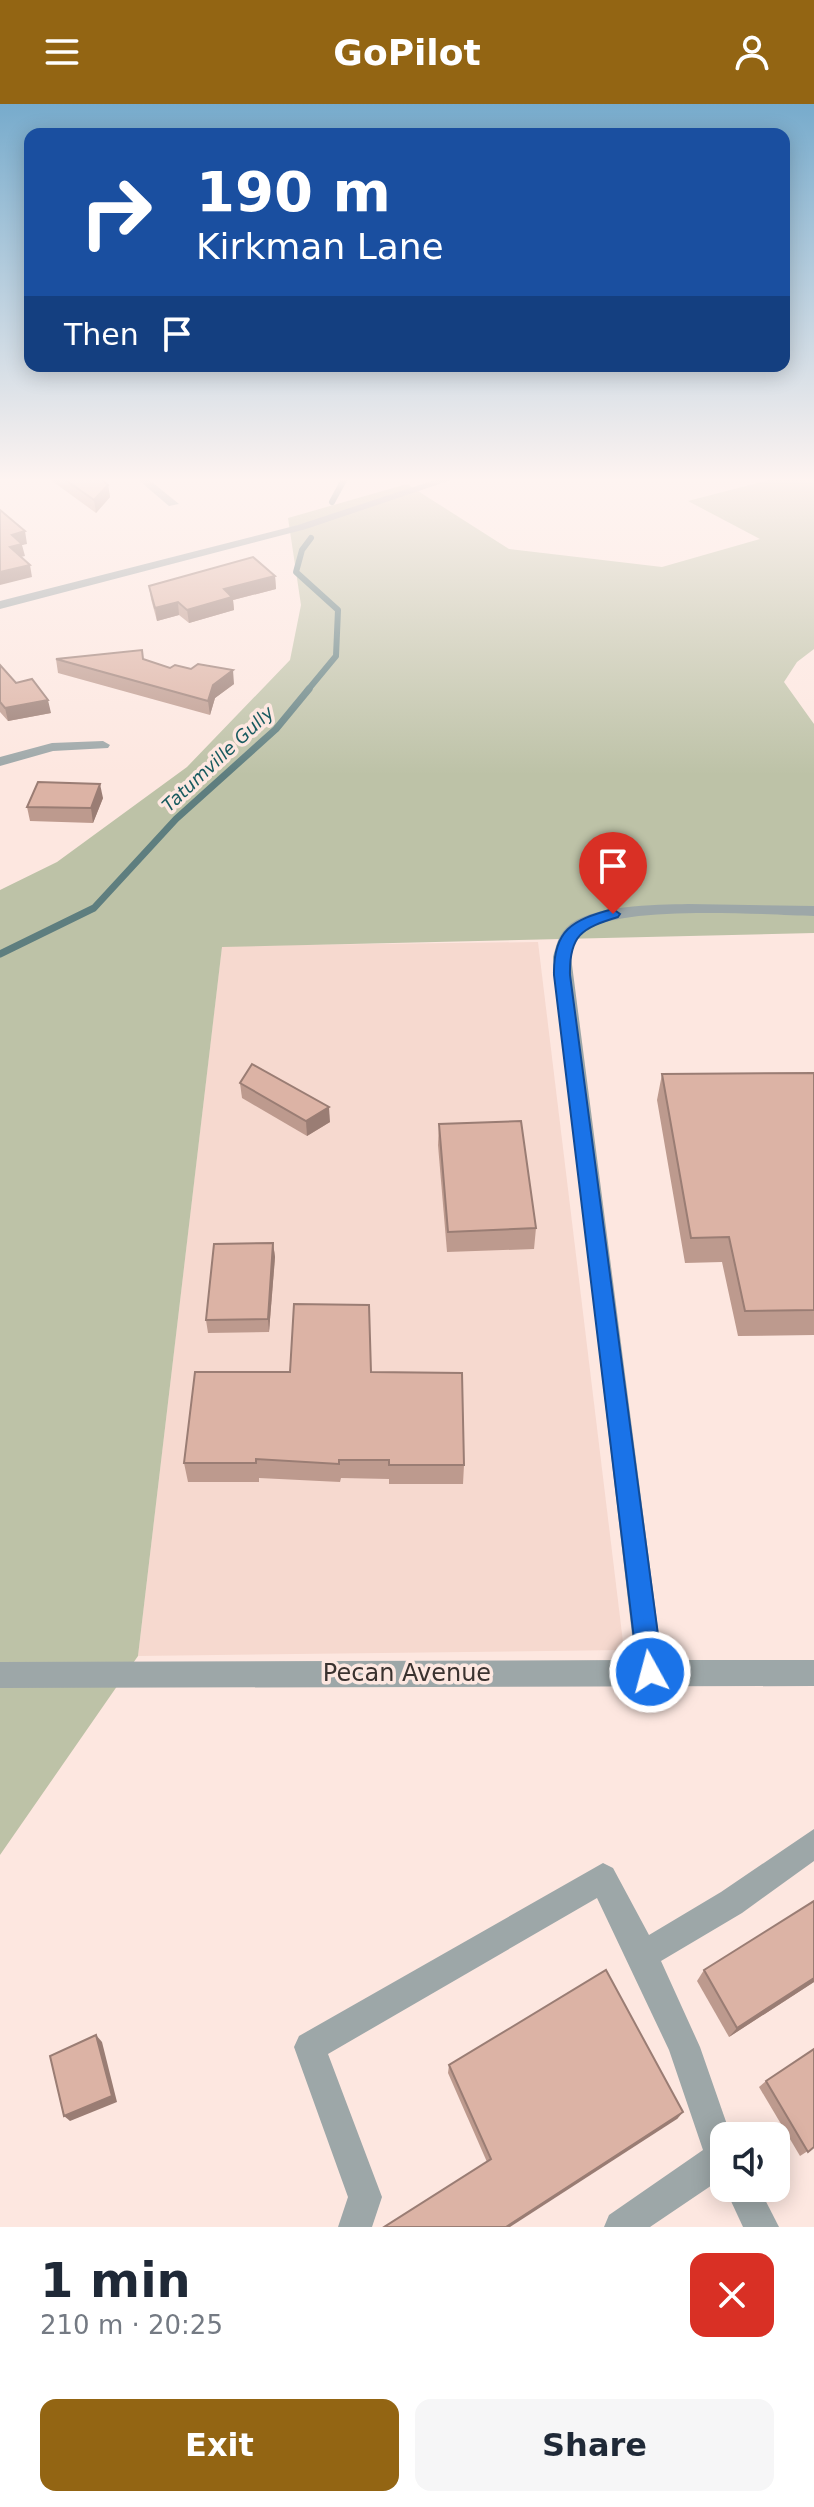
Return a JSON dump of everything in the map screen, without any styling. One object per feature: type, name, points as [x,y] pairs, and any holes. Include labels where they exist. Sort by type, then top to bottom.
[{"type":"street","points":[[0,605],[108,577]]},
{"type":"street","points":[[0,762],[52,747],[103,745]]},
{"type":"street","points":[[650,1672],[562,957],[568,936],[575,929],[613,914],[814,911]]},
{"type":"street","name":"Pecan Avenue","points":[[0,1675],[814,1673]]},
{"type":"street","points":[[643,1955],[788,1865],[814,1843]]},
{"type":"street","points":[[355,2227],[365,2197],[310,2047],[603,1878],[643,1955],[684,2047],[710,2122]]},
{"type":"street","points":[[621,2227],[710,2168]]},
{"type":"street","points":[[748,2202],[762,2227]]},
{"type":"shaded area","points":[[538,942],[624,1650],[138,1656],[222,946]]},
{"type":"green space","points":[[297,577],[814,577],[814,649],[797,662],[784,682],[814,724],[814,933],[222,947],[138,1656],[0,1855],[0,890],[57,862],[187,767],[290,660],[301,605]]},
{"type":"building","points":[[181,577],[271,577],[224,589],[232,597],[187,610],[178,602],[155,608],[149,586]]},
{"type":"building","points":[[142,650],[143,659],[170,668],[175,665],[191,669],[198,664],[233,670],[213,685],[208,701],[56,659]]},
{"type":"building","points":[[0,665],[16,683],[32,679],[48,700],[5,708],[0,702]]},
{"type":"building","points":[[38,782],[100,784],[91,808],[27,807]]},
{"type":"building","points":[[252,1064],[329,1107],[306,1121],[240,1083]]},
{"type":"building","points":[[814,1073],[814,1310],[745,1311],[729,1237],[691,1238],[662,1074]]},
{"type":"building","points":[[521,1121],[536,1228],[448,1232],[439,1124]]},
{"type":"building","points":[[273,1243],[268,1319],[206,1320],[214,1244]]},
{"type":"building","points":[[294,1304],[369,1305],[371,1372],[462,1373],[464,1465],[389,1465],[389,1460],[339,1460],[339,1464],[256,1459],[256,1463],[184,1463],[195,1372],[290,1372]]},
{"type":"building","points":[[814,1901],[814,1978],[737,2028],[704,1970]]},
{"type":"building","points":[[606,1970],[683,2112],[506,2227],[384,2227],[491,2159],[449,2065]]},
{"type":"building","points":[[96,2035],[112,2096],[64,2116],[50,2056]]},
{"type":"building","points":[[814,2049],[814,2147],[808,2152],[766,2081]]},
{"type":"waterway","name":"Tatumville Gully","points":[[302,577],[338,610],[336,656],[307,691]]},
{"type":"waterway","name":"Tatumville Gully","points":[[0,954],[94,908],[176,819],[276,729],[309,689]]},
{"type":"route","points":[[613,914],[585,922],[568,936],[562,957],[562,975],[650,1672]]}]
